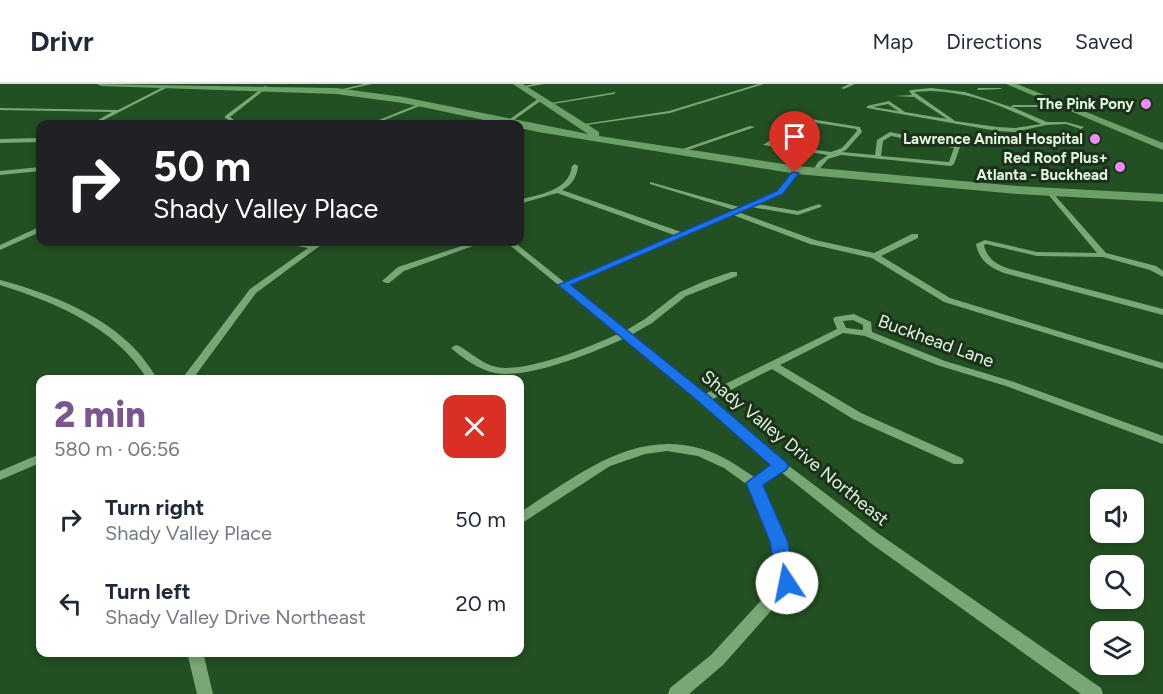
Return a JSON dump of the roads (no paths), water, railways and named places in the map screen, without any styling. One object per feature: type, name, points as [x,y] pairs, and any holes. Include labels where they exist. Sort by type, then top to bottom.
[{"type":"main road","points":[[100,84],[266,87],[336,91],[423,104],[494,120]]},
{"type":"main road","points":[[1010,84],[1163,147]]},
{"type":"main road","points":[[1022,84],[1062,105]]},
{"type":"main road","points":[[519,86],[607,140]]},
{"type":"main road","points":[[1089,117],[1093,122],[1163,154]]},
{"type":"main road","points":[[580,125],[612,136],[658,147]]},
{"type":"main road","points":[[524,126],[797,170],[1049,192],[1163,198]]},
{"type":"street","points":[[336,91],[370,84]]},
{"type":"street","points":[[519,86],[542,84]]},
{"type":"street","points":[[580,125],[670,112],[762,84]]},
{"type":"street","points":[[843,88],[853,84]]},
{"type":"street","points":[[930,84],[943,92]]},
{"type":"street","points":[[232,120],[227,117],[266,87]]},
{"type":"street","points":[[954,122],[911,91],[936,87],[1000,89]]},
{"type":"street","points":[[100,120],[164,88]]},
{"type":"street","points":[[975,88],[1046,124]]},
{"type":"street","points":[[512,120],[544,102],[614,93]]},
{"type":"street","points":[[900,99],[896,96],[915,96]]},
{"type":"street","points":[[904,114],[889,102],[869,108],[904,114],[954,122],[1015,130],[1066,123],[1081,128]]},
{"type":"street","points":[[381,120],[423,104]]},
{"type":"street","points":[[1007,105],[1062,105]]},
{"type":"street","points":[[0,109],[117,111]]},
{"type":"street","points":[[815,172],[820,160],[832,154],[844,149],[860,131],[858,128],[798,118],[786,124],[782,135],[765,142],[832,154],[951,164],[957,147],[890,134],[880,140],[878,157]]},
{"type":"street","points":[[680,151],[752,127]]},
{"type":"street","points":[[0,141],[36,140]]},
{"type":"street","points":[[524,200],[567,185],[574,178],[576,166]]},
{"type":"street","points":[[0,173],[36,169]]},
{"type":"street","points":[[564,285],[780,192],[797,170]]},
{"type":"street","points":[[652,183],[735,211],[813,242],[875,256],[947,300],[1163,366]]},
{"type":"street","points":[[555,190],[682,235]]},
{"type":"street","points":[[1049,192],[1103,255]]},
{"type":"street","points":[[750,205],[798,213],[819,206]]},
{"type":"street","points":[[0,248],[36,232]]},
{"type":"street","points":[[875,256],[915,237]]},
{"type":"street","points":[[1163,275],[1153,268],[1103,255],[1037,254],[992,242],[980,244],[981,252],[996,268],[1163,312]]},
{"type":"street","points":[[190,375],[253,291],[314,246]]},
{"type":"street","points":[[386,281],[401,269],[468,246]]},
{"type":"street","name":"Shady Valley Drive Northeast","points":[[515,246],[623,336],[704,399],[781,466],[874,538],[1095,694]]},
{"type":"street","points":[[456,348],[484,366],[514,371],[623,336],[659,314],[681,295],[734,274]]},
{"type":"street","points":[[0,282],[52,299],[82,313],[136,355],[150,375]]},
{"type":"street","name":"Buckhead Lane","points":[[704,399],[842,330],[867,333],[941,363],[1031,392],[1163,440]]},
{"type":"street","points":[[773,365],[856,416],[958,461]]},
{"type":"street","points":[[524,517],[606,463],[644,450],[667,447],[700,452],[728,465],[754,483],[779,542],[787,583],[725,652],[676,694]]},
{"type":"street","points":[[0,476],[36,460]]},
{"type":"street","points":[[754,483],[781,466]]},
{"type":"street","points":[[196,657],[200,692]]},
{"type":"place","name":"The Pink Pony","points":[[1146,104]]},
{"type":"place","name":"Lawrence Animal Hospital","points":[[1095,139]]},
{"type":"place","name":"Red Roof Plus+ Atlanta - Buckhead","points":[[1120,167]]}]
